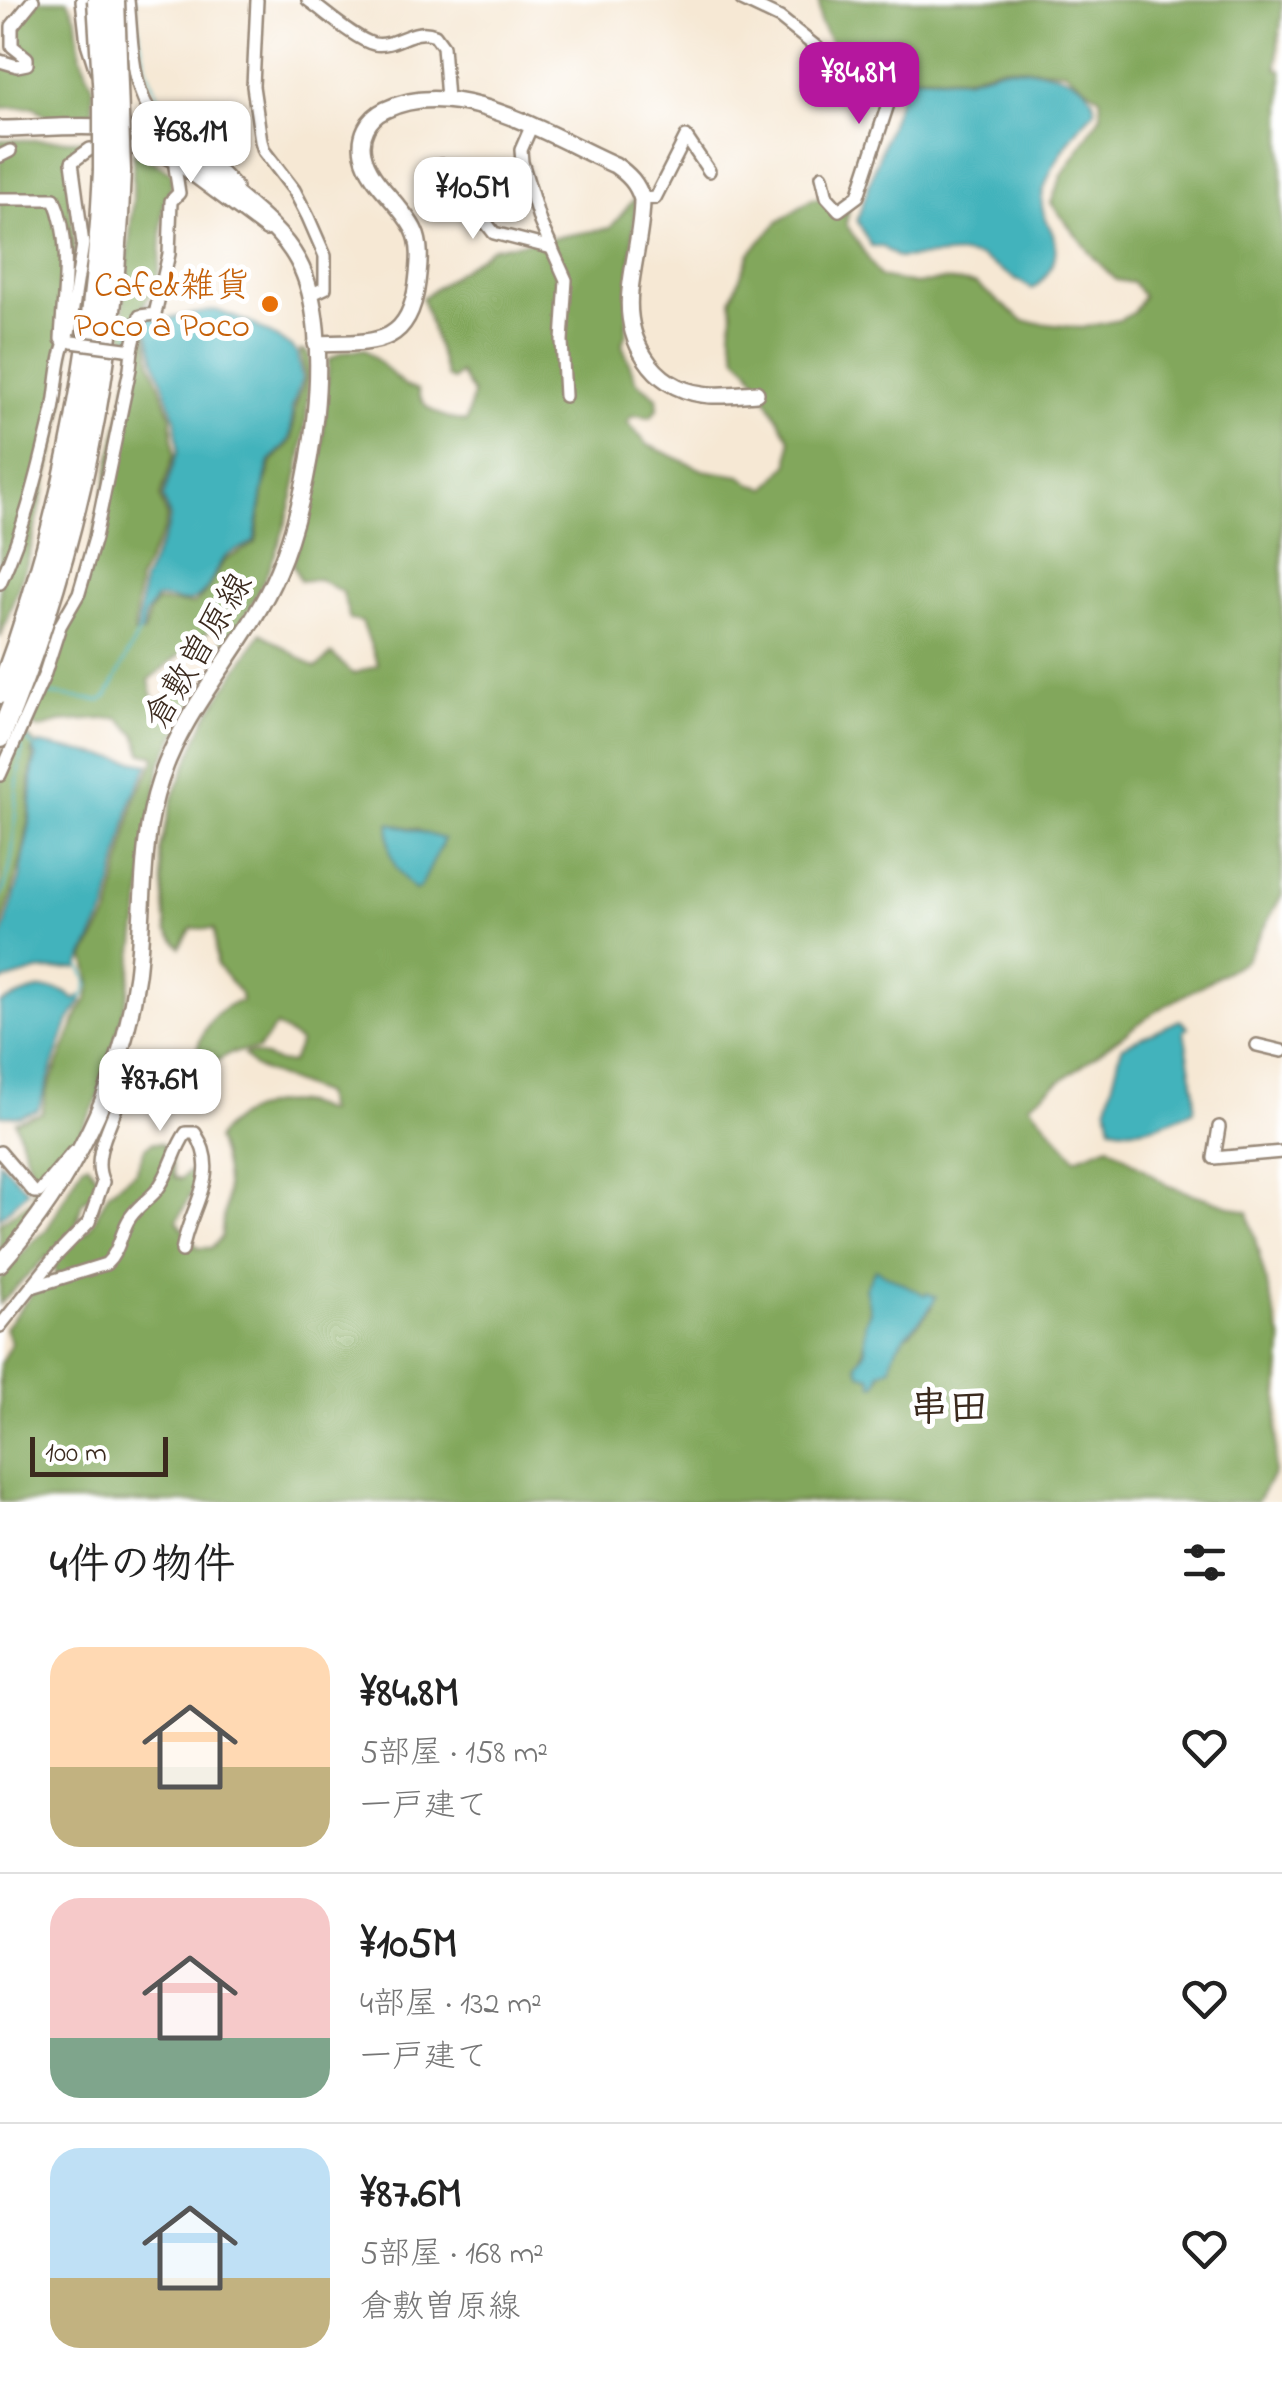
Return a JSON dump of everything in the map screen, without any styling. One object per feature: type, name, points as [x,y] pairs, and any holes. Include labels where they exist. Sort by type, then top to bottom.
[{"type":"highway","points":[[0,693],[38,584],[74,445],[94,312],[112,171],[98,0]]},
{"type":"highway","points":[[0,737],[54,587],[90,448],[110,314],[114,0]]},
{"type":"street","points":[[0,61],[17,66],[28,64],[12,46],[12,26],[33,0]]},
{"type":"street","points":[[82,0],[93,66],[125,123]]},
{"type":"street","points":[[128,0],[136,78],[148,109],[168,132],[216,166],[245,203]]},
{"type":"street","points":[[257,0],[253,86],[261,141],[264,151],[294,190],[324,256],[325,288],[312,294]]},
{"type":"street","points":[[308,0],[369,42],[388,43],[418,32],[435,34],[443,46],[447,99]]},
{"type":"street","points":[[742,0],[780,18],[824,54],[846,62],[889,68],[891,95],[858,196],[840,210],[828,197],[822,176]]},
{"type":"street","points":[[316,344],[375,342],[390,337],[409,317],[414,305],[420,244],[407,217],[363,158],[363,134],[368,122],[390,107],[447,99],[479,104],[615,165],[638,186],[642,199],[629,306],[634,338],[642,353],[664,379],[682,389],[702,394],[756,393]]},
{"type":"street","name":"倉敷曽原線","points":[[0,130],[113,128],[152,136],[183,152],[245,203],[297,259],[312,294],[316,344],[314,431],[296,516],[280,566],[255,620],[192,712],[158,783],[146,847],[137,976],[121,1049],[106,1094],[82,1149],[38,1218],[0,1264]]},
{"type":"street","points":[[530,128],[521,150],[522,162],[534,204],[566,280],[562,341],[565,396]]},
{"type":"street","points":[[642,199],[655,198],[686,137],[708,171]]},
{"type":"street","points":[[0,583],[25,519],[68,341],[83,244],[72,162],[90,149],[145,147],[178,164],[286,244]]},
{"type":"street","points":[[0,775],[44,676],[60,626],[80,594],[120,424],[128,350],[140,316],[149,314],[169,254],[171,201],[178,188],[178,164]]},
{"type":"street","points":[[441,165],[494,233],[552,248]]},
{"type":"street","points":[[0,199],[54,200],[60,214],[65,255],[62,338],[128,350]]},
{"type":"street","points":[[1257,1045],[1282,1051]]},
{"type":"street","points":[[0,1326],[89,1222],[103,1182],[98,1172],[100,1155],[117,1105],[106,1094]]},
{"type":"street","points":[[1219,1127],[1214,1158],[1282,1152]]},
{"type":"street","points":[[32,1287],[106,1264],[115,1256],[130,1217],[156,1191],[186,1133],[195,1133],[205,1150],[206,1178],[182,1250]]},
{"type":"street","points":[[0,1152],[34,1192],[39,1192],[72,1153],[82,1149]]},
{"type":"green space","points":[[38,0],[68,0],[77,20],[81,57],[93,86],[93,121],[50,119],[34,107],[0,108],[0,45],[8,68],[27,71],[34,62],[19,40],[18,27]]},
{"type":"green space","points":[[819,0],[1282,0],[1277,68],[1282,70],[1282,895],[1246,960],[1153,1013],[1029,1104],[1076,1158],[1109,1145],[1169,1186],[1248,1212],[1282,1342],[1274,1473],[1257,1502],[0,1502],[0,1364],[11,1343],[5,1328],[33,1292],[49,1288],[57,1273],[47,1256],[0,1304],[0,1280],[46,1231],[82,1166],[88,1163],[100,1182],[82,1202],[75,1229],[88,1232],[109,1192],[136,1171],[145,1148],[161,1143],[171,1155],[174,1177],[181,1179],[188,1172],[196,1174],[198,1180],[177,1221],[198,1248],[211,1248],[222,1237],[226,1205],[225,1172],[216,1140],[223,1130],[242,1115],[267,1105],[292,1102],[327,1112],[323,1094],[254,1067],[244,1055],[292,1062],[300,1042],[276,1026],[258,1049],[231,1053],[213,1063],[201,1056],[197,1049],[208,1025],[226,1007],[242,1001],[217,965],[214,929],[192,928],[180,947],[167,931],[160,852],[172,800],[205,719],[261,633],[316,668],[332,654],[353,674],[378,665],[362,622],[350,620],[342,592],[319,579],[300,581],[293,564],[320,469],[329,360],[342,352],[365,349],[405,386],[418,390],[429,409],[466,422],[473,394],[460,373],[453,380],[447,377],[422,298],[492,248],[610,228],[636,197],[622,344],[636,381],[657,397],[658,408],[651,417],[633,415],[627,422],[648,445],[703,470],[741,476],[753,485],[767,488],[789,463],[790,439],[749,368],[737,357],[731,331],[731,300],[750,253],[778,222],[812,199],[823,198],[839,216],[849,209],[846,224],[880,277],[915,284],[944,280],[976,284],[1023,321],[1081,328],[1133,313],[1143,296],[1133,283],[1116,280],[1094,258],[1051,203],[1062,175],[1101,115],[1100,97],[1065,71],[1004,66],[965,77],[905,75],[887,64],[837,55],[820,22]],"holes":[[[390,824],[417,829],[441,846],[431,861]],[[925,1296],[932,1308],[910,1333],[902,1336],[877,1384],[857,1364],[867,1333],[868,1300]]]},
{"type":"green space","points":[[0,140],[92,140],[92,146],[67,160],[75,264],[63,338],[69,354],[62,414],[28,560],[0,638]]},
{"type":"green space","points":[[133,153],[172,173],[162,216],[159,271],[142,306],[151,362],[171,416],[174,454],[160,498],[167,517],[165,528],[139,579],[134,633],[144,633],[156,602],[194,604],[224,561],[256,543],[264,487],[272,462],[292,440],[295,408],[305,379],[300,351],[310,357],[304,435],[279,544],[265,578],[226,646],[222,639],[234,604],[210,630],[149,680],[153,697],[160,702],[178,682],[202,685],[160,765],[128,994],[102,1091],[49,1193],[0,1254],[0,1223],[33,1199],[34,1181],[15,1121],[42,1113],[46,1093],[88,998],[91,984],[85,957],[110,912],[135,799],[155,756],[142,753],[136,735],[119,718],[59,722],[40,729],[29,725],[64,623],[81,597],[135,348],[121,333],[133,201]]},
{"type":"green space","points":[[22,731],[35,744],[31,753],[34,757],[28,821],[0,931],[0,780]]},
{"type":"water","points":[[1004,68],[1045,71],[1073,80],[1092,98],[1095,111],[1069,141],[1046,182],[1042,205],[1054,237],[1055,256],[1047,275],[1032,289],[980,257],[963,254],[898,258],[881,246],[871,246],[857,220],[906,77],[966,79]]},
{"type":"water","points":[[154,304],[154,318],[160,320],[216,310],[253,324],[292,347],[302,379],[292,408],[289,440],[270,461],[266,474],[254,542],[224,558],[205,591],[195,599],[155,599],[145,615],[142,632],[137,633],[143,581],[168,528],[170,517],[163,498],[178,450],[175,418],[155,361],[144,312]]},
{"type":"water","points":[[39,744],[149,764],[132,799],[107,909],[78,968],[37,971],[0,982],[0,943],[20,878],[37,756],[33,752]]},
{"type":"water","points":[[390,823],[444,839],[420,888],[415,890],[396,868],[389,843]]},
{"type":"water","points":[[38,989],[62,991],[74,1000],[80,996],[82,1001],[69,1020],[38,1110],[19,1116],[0,1115],[0,1003]]},
{"type":"water","points":[[1180,1020],[1188,1027],[1184,1031],[1195,1092],[1194,1110],[1143,1128],[1111,1127],[1107,1106],[1122,1046]]},
{"type":"water","points":[[0,1161],[28,1191],[0,1218]]},
{"type":"water","points":[[875,1269],[936,1297],[897,1347],[891,1368],[880,1372],[877,1384],[873,1385],[871,1377],[860,1374],[857,1364],[865,1352],[865,1322],[870,1311],[865,1288]]},
{"type":"waterway","points":[[135,0],[144,59],[166,115]]},
{"type":"waterway","points":[[130,336],[135,315]]},
{"type":"waterway","points":[[41,693],[101,701],[140,630]]},
{"type":"waterway","points":[[22,735],[38,751]]},
{"type":"waterway","points":[[0,897],[13,845],[22,749],[17,743]]},
{"type":"waterway","points":[[80,966],[87,982],[81,998]]},
{"type":"place","name":"Cafe&雑貨 Poco a Poco","points":[[270,304]]},
{"type":"district","name":"串田","points":[[949,1406]]}]
